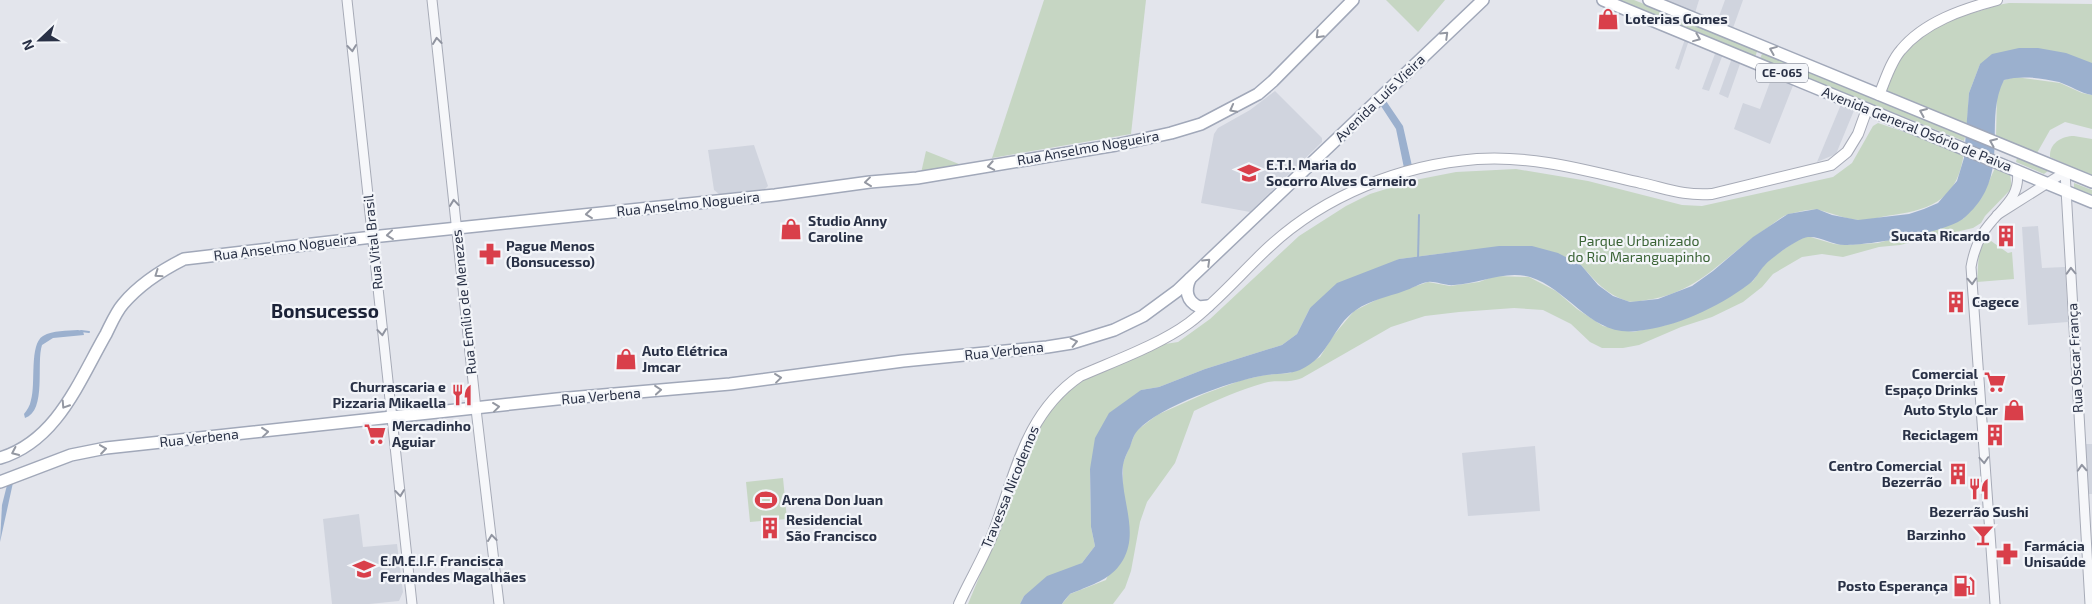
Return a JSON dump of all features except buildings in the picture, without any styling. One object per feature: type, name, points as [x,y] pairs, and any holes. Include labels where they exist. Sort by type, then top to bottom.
[{"type":"main road","name":"Rua Anselmo Nogueira","points":[[0,458],[29,445],[48,430],[70,397],[122,305],[138,289],[173,264],[184,259],[372,236],[775,195],[870,182],[917,178],[1116,145],[1201,124],[1258,94],[1274,81],[1353,0]]},
{"type":"main road","name":"Avenida Luís Vieira","points":[[1143,316],[1177,291],[1482,0]]},
{"type":"main road","name":"Avenida General Osório de Paiva","points":[[1603,0],[2092,202]]},
{"type":"main road","name":"Avenida General Osório de Paiva","points":[[1649,0],[2092,182]]},
{"type":"main road","points":[[1879,95],[1900,51],[1917,35],[1934,23],[1997,0]]},
{"type":"main road","name":"Travessa Nicodemos","points":[[959,604],[995,529],[1009,483],[1035,424],[1049,404],[1070,383],[1080,376],[1178,330],[1208,306],[1270,246],[1318,210],[1365,185],[1401,172],[1478,159],[1523,159],[1587,170],[1692,196],[1712,194],[1812,171],[1836,162],[1847,152],[1867,109]]},
{"type":"main road","points":[[1190,278],[1186,288],[1190,300],[1199,307],[1208,306]]},
{"type":"main road","name":"Rua Verbena","points":[[0,482],[71,455],[106,448],[730,384],[904,361],[1046,347],[1094,337],[1143,316]]},
{"type":"street","name":"Rua Vital Brasil","points":[[347,0],[412,604]]},
{"type":"street","name":"Rua Emílio de Menezes","points":[[432,0],[499,604]]},
{"type":"street","points":[[1995,604],[1971,267],[1973,256],[1982,234],[2017,191],[2019,180],[2014,169]]},
{"type":"street","points":[[1997,215],[2065,172]]},
{"type":"street","name":"Rua Oscar França","points":[[2065,172],[2090,604]]},
{"type":"shaded area","points":[[1663,0],[1699,0],[1695,13]]},
{"type":"shaded area","points":[[1725,0],[1743,0],[1733,28],[1717,22]]},
{"type":"shaded area","points":[[1685,39],[1689,40],[1679,70],[1675,68]]},
{"type":"shaded area","points":[[1716,51],[1723,54],[1709,91],[1702,89]]},
{"type":"shaded area","points":[[1732,58],[1741,61],[1728,98],[1719,94]]},
{"type":"shaded area","points":[[1773,74],[1794,83],[1770,144],[1734,129],[1743,103],[1760,109]]},
{"type":"shaded area","name":"E.T.I. Maria do Socorro Alves Carneiro","points":[[1275,91],[1322,138],[1322,142],[1250,212],[1201,203],[1214,134],[1218,128],[1250,110]]},
{"type":"shaded area","points":[[1842,102],[1855,108],[1836,154],[1817,162]]},
{"type":"shaded area","points":[[754,145],[768,186],[765,189],[719,194],[714,190],[708,150]]},
{"type":"shaded area","points":[[2038,226],[2042,268],[2065,267],[2068,322],[2028,325],[2022,227]]},
{"type":"shaded area","points":[[2085,444],[2092,444],[2092,494],[2088,494]]},
{"type":"shaded area","points":[[1535,446],[1540,511],[1468,516],[1462,453]]},
{"type":"shaded area","name":"E.M.E.I.F. Francisca Fernandes Magalhães","points":[[359,514],[363,547],[397,544],[403,592],[399,601],[369,604],[332,604],[323,519]]},
{"type":"green space","points":[[1044,0],[1146,0],[1131,134],[992,158]]},
{"type":"green space","points":[[1386,0],[1445,0],[1418,32]]},
{"type":"green space","points":[[1616,0],[1634,0],[1758,49],[1755,57]]},
{"type":"green space","points":[[2009,3],[2092,4],[2092,63],[1980,64],[1969,93],[1967,125],[1883,91],[1898,59],[1921,35],[1951,19]]},
{"type":"green space","points":[[1763,51],[1965,137],[1964,141],[1760,59]]},
{"type":"green space","points":[[2015,77],[2060,83],[2082,93],[2092,95],[2092,129],[2065,122],[2050,130],[2037,153],[1996,137],[1997,93],[2004,80]]},
{"type":"green space","name":"Parque Urbanizado do Rio Maranguapinho","points":[[1878,123],[1964,152],[1961,168],[1950,191],[1932,205],[1921,209],[1868,220],[1859,220],[1816,210],[1804,210],[1786,215],[1749,240],[1696,282],[1665,296],[1636,302],[1627,301],[1607,291],[1581,265],[1461,251],[1399,259],[1310,308],[1297,334],[1282,345],[1205,369],[1159,387],[1141,390],[1090,469],[1091,527],[1095,546],[1082,563],[1024,596],[1020,604],[968,604],[1000,527],[1014,481],[1038,426],[1052,406],[1082,379],[1152,346],[1178,342],[1210,319],[1299,236],[1346,206],[1370,194],[1415,180],[1456,172],[1516,169],[1588,181],[1682,205],[1702,206],[1833,177],[1852,163],[1873,126]]},
{"type":"green space","points":[[2074,136],[2092,139],[2092,176],[2050,157],[2050,152],[2057,141],[2065,137]]},
{"type":"green space","points":[[926,151],[964,166],[921,173]]},
{"type":"green space","points":[[2017,158],[2048,171],[2044,174],[2016,162]]},
{"type":"green space","name":"Parque Urbanizado do Rio Maranguapinho","points":[[1995,168],[2010,174],[2012,188],[1985,216],[1981,223],[1973,228],[1900,245],[1879,247],[1843,257],[1822,254],[1802,257],[1773,274],[1762,287],[1743,302],[1712,317],[1681,327],[1639,345],[1623,348],[1602,348],[1590,342],[1571,324],[1543,310],[1514,308],[1425,316],[1391,327],[1302,378],[1292,381],[1264,383],[1219,399],[1194,411],[1175,463],[1147,502],[1140,522],[1131,571],[1125,588],[1113,604],[1062,604],[1070,594],[1106,580],[1129,524],[1123,495],[1123,463],[1136,431],[1157,415],[1204,394],[1242,380],[1265,375],[1290,373],[1320,357],[1333,336],[1354,311],[1380,298],[1428,282],[1450,286],[1479,282],[1495,276],[1529,277],[1556,291],[1577,309],[1603,326],[1633,332],[1666,325],[1753,281],[1763,266],[1773,257],[1799,239],[1807,236],[1834,244],[1878,243],[1963,219],[1981,199]]},
{"type":"green space","points":[[2074,183],[2092,190],[2092,195],[2074,188]]},
{"type":"green space","points":[[1984,236],[2008,253],[2012,252],[2014,279],[1977,282],[1979,251]]},
{"type":"green space","name":"Arena Don Juan","points":[[783,478],[787,519],[750,522],[746,482]]},
{"type":"water","points":[[2019,48],[2038,48],[2066,53],[2092,63],[2092,95],[2046,79],[2024,77],[2004,80],[1996,109],[1994,154],[1988,184],[1981,199],[1964,218],[1941,229],[1925,233],[1857,244],[1840,245],[1817,238],[1804,238],[1773,258],[1751,282],[1737,293],[1696,315],[1652,329],[1621,331],[1606,327],[1593,320],[1544,283],[1520,275],[1501,276],[1454,285],[1428,282],[1373,301],[1356,310],[1348,317],[1341,324],[1325,350],[1310,364],[1300,370],[1247,379],[1214,389],[1162,412],[1138,430],[1123,465],[1130,537],[1128,549],[1119,566],[1105,578],[1070,594],[1062,604],[1020,604],[1024,596],[1047,576],[1082,563],[1095,546],[1091,527],[1090,469],[1095,438],[1109,413],[1141,390],[1159,387],[1205,369],[1282,345],[1297,334],[1310,308],[1337,283],[1399,259],[1499,246],[1532,246],[1558,253],[1581,265],[1598,285],[1613,296],[1630,302],[1658,299],[1692,286],[1753,237],[1788,214],[1817,209],[1832,215],[1858,220],[1909,214],[1924,209],[1938,203],[1957,181],[1964,158],[1969,93],[1980,64],[1992,54]]},
{"type":"water","points":[[1384,98],[1403,126],[1412,166],[1404,168],[1396,129],[1379,103]]},
{"type":"water","points":[[83,331],[84,335],[53,338],[42,345],[40,353],[40,386],[36,406],[32,414],[25,418],[24,414],[30,404],[32,393],[34,356],[39,340],[51,333]]},
{"type":"water","points":[[14,478],[0,542],[2,505],[8,481]]},
{"type":"waterway","points":[[1418,260],[1419,215]]},
{"type":"waterway","points":[[81,331],[89,332]]},
{"type":"place","name":"Loterias Gomes","points":[[1608,19]]},
{"type":"place","name":"E.T.I. Maria do Socorro Alves Carneiro","points":[[1249,173]]},
{"type":"place","name":"Studio Anny Caroline","points":[[791,229]]},
{"type":"place","name":"Sucata Ricardo","points":[[2006,236]]},
{"type":"place","name":"Pague Menos (Bonsucesso)","points":[[490,254]]},
{"type":"place","name":"Cagece","points":[[1956,302]]},
{"type":"place","name":"Auto Elétrica Jmcar","points":[[626,359]]},
{"type":"place","name":"Comercial Espaço Drinks","points":[[1995,382]]},
{"type":"place","name":"Churrascaria e Pizzaria Mikaella","points":[[462,395]]},
{"type":"place","name":"Auto Stylo Car","points":[[2014,410]]},
{"type":"place","name":"Mercadinho Aguiar","points":[[375,434]]},
{"type":"place","name":"Reciclagem","points":[[1995,435]]},
{"type":"place","name":"Centro Comercial Bezerrão","points":[[1958,474]]},
{"type":"place","name":"Bezerrão Sushi","points":[[1979,489]]},
{"type":"place","name":"Arena Don Juan","points":[[766,500]]},
{"type":"place","name":"Residencial São Francisco","points":[[770,528]]},
{"type":"place","name":"Barzinho","points":[[1983,535]]},
{"type":"place","name":"Farmácia Unisaúde","points":[[2007,554]]},
{"type":"place","name":"E.M.E.I.F. Francisca Fernandes Magalhães","points":[[364,569]]},
{"type":"place","name":"Posto Esperança","points":[[1964,586]]},
{"type":"district","name":"Bonsucesso","points":[[325,311]]}]
